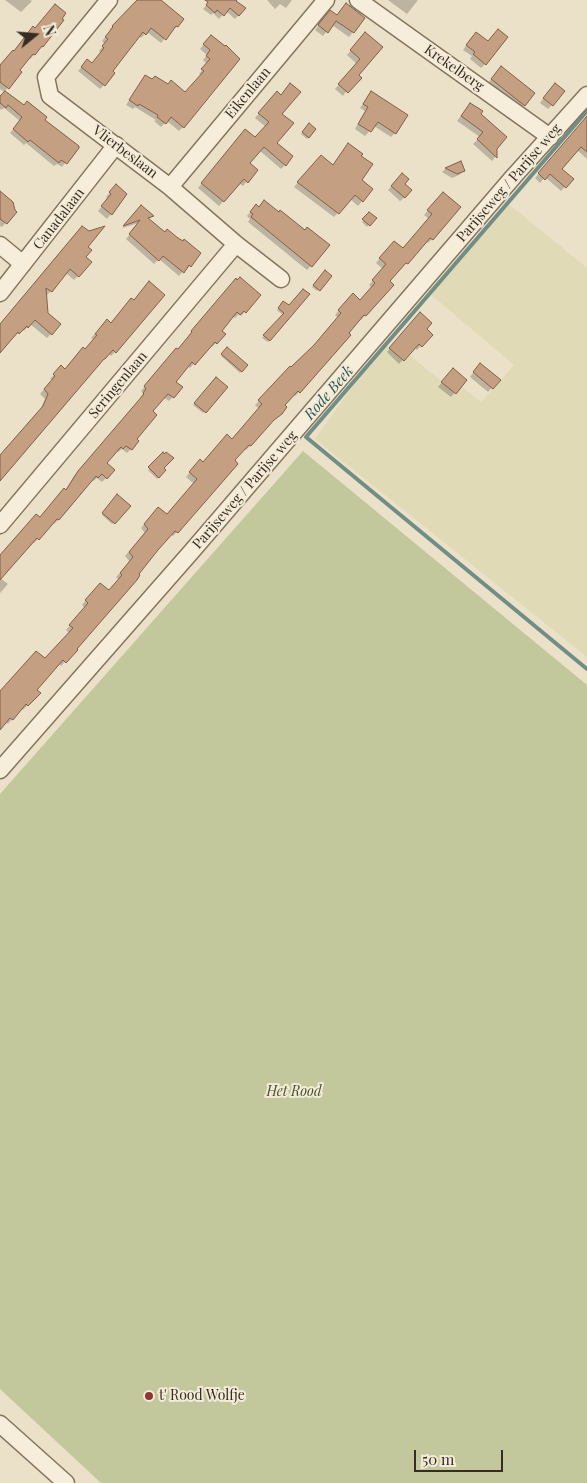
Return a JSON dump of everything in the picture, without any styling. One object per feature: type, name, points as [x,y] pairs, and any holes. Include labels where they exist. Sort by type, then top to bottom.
[{"type":"street","name":"Eikenlaan","points":[[170,187],[326,0]]},
{"type":"street","name":"Krekelberg","points":[[358,0],[550,136]]},
{"type":"street","name":"Vlierbeslaan","points":[[100,3],[46,77],[50,96],[170,187],[236,244],[281,279]]},
{"type":"street","name":"Parijseweg / Parijse weg","points":[[0,770],[210,530],[514,176],[587,95]]},
{"type":"street","name":"Canadalaan","points":[[0,293],[116,145]]},
{"type":"street","name":"Seringenlaan","points":[[0,525],[236,244]]},
{"type":"street","points":[[0,245],[23,264]]},
{"type":"street","points":[[0,1424],[66,1483]]},
{"type":"shaded area","points":[[506,202],[587,268],[587,657],[315,439],[384,343],[404,361],[410,355],[456,394],[462,387],[481,402],[514,365],[428,292]]},
{"type":"green space","name":"Het Rood","points":[[303,451],[587,685],[587,1483],[101,1483],[0,1389],[0,794]]},
{"type":"building","points":[[137,0],[161,0],[184,19],[178,27],[176,26],[166,40],[151,28],[146,35],[143,32],[113,71],[115,73],[105,86],[81,67],[87,59],[92,63],[104,48],[102,46],[108,39],[105,37],[112,26]]},
{"type":"building","points":[[205,0],[237,0],[246,8],[239,16],[230,8],[224,16],[217,10],[215,13],[206,5],[208,2]]},
{"type":"building","points":[[346,3],[365,18],[354,33],[336,21],[328,33],[318,25],[330,10],[337,15]]},
{"type":"building","points":[[55,4],[66,13],[62,19],[64,20],[43,47],[35,55],[33,54],[20,70],[22,72],[9,89],[0,82],[0,65],[14,51],[33,26],[35,28]]},
{"type":"building","points":[[498,29],[508,37],[486,65],[466,45],[476,32],[488,41]]},
{"type":"building","points":[[365,32],[383,47],[359,75],[362,78],[348,93],[338,84],[360,59],[350,50]]},
{"type":"building","points":[[211,35],[226,45],[240,59],[184,128],[171,117],[166,124],[157,117],[158,115],[129,100],[145,75],[152,79],[155,76],[168,84],[171,80],[185,92],[204,71],[201,69],[210,59],[206,56],[210,50],[203,44]]},
{"type":"building","points":[[501,66],[535,93],[525,106],[491,79]]},
{"type":"building","points":[[290,83],[301,92],[282,114],[294,123],[277,143],[293,156],[286,166],[264,147],[250,163],[258,170],[248,183],[244,179],[224,202],[201,183],[245,129],[255,137],[269,122],[258,113],[277,91],[281,95]]},
{"type":"building","points":[[555,83],[565,91],[553,106],[543,98]]},
{"type":"building","points":[[5,91],[24,105],[27,101],[47,117],[45,120],[79,146],[67,164],[61,160],[59,163],[30,140],[28,142],[13,129],[22,117],[8,105],[6,108],[0,103],[0,96]]},
{"type":"building","points":[[371,91],[408,115],[396,134],[378,122],[371,132],[358,124],[368,107],[363,104]]},
{"type":"building","points":[[470,103],[483,111],[481,114],[507,137],[497,149],[497,158],[477,139],[483,132],[461,116]]},
{"type":"building","points":[[587,116],[587,152],[581,147],[562,169],[574,179],[566,188],[550,174],[545,180],[538,173]]},
{"type":"building","points":[[309,123],[316,129],[309,138],[302,132]]},
{"type":"building","points":[[348,143],[363,154],[361,156],[373,164],[362,180],[373,189],[363,202],[355,195],[339,214],[297,182],[321,155],[333,165]]},
{"type":"building","points":[[461,161],[465,171],[457,174],[445,168]]},
{"type":"building","points":[[402,173],[409,179],[405,184],[412,190],[405,198],[391,186]]},
{"type":"building","points":[[116,184],[127,194],[112,215],[101,206],[111,194],[109,192]]},
{"type":"building","points":[[0,191],[13,202],[17,212],[7,224],[0,219]]},
{"type":"building","points":[[443,192],[461,207],[433,240],[430,238],[408,264],[406,263],[390,281],[394,285],[366,316],[364,315],[349,333],[351,335],[300,393],[298,391],[285,405],[287,407],[282,414],[235,460],[238,464],[178,533],[175,531],[158,550],[139,574],[137,580],[78,650],[66,663],[63,660],[37,690],[41,693],[28,706],[26,704],[13,720],[10,718],[0,730],[0,691],[36,651],[45,658],[73,628],[69,625],[88,603],[85,600],[100,583],[109,590],[122,575],[120,573],[133,557],[129,552],[148,529],[144,524],[158,507],[167,514],[197,479],[189,472],[200,459],[203,462],[227,434],[232,439],[262,404],[258,400],[290,366],[314,345],[341,313],[338,310],[353,293],[360,300],[375,283],[372,280],[386,264],[379,258],[394,241],[403,248],[432,214],[427,210]]},
{"type":"building","points":[[264,200],[305,230],[307,227],[330,245],[312,267],[251,217],[253,214],[250,212],[256,204],[259,207]]},
{"type":"building","points":[[141,205],[154,216],[148,218],[165,232],[167,229],[183,241],[184,239],[201,253],[184,273],[163,256],[159,261],[129,234],[140,220],[123,226]]},
{"type":"building","points":[[369,212],[377,218],[370,226],[362,219]]},
{"type":"building","points":[[82,226],[89,231],[105,226],[88,247],[92,250],[86,257],[92,262],[79,277],[70,269],[52,292],[46,288],[48,313],[61,324],[52,335],[35,320],[28,328],[27,326],[19,334],[18,332],[0,353],[0,324]]},
{"type":"building","points":[[325,270],[332,276],[320,291],[313,285]]},
{"type":"building","points":[[240,277],[261,295],[246,313],[244,311],[240,315],[237,312],[222,331],[226,334],[217,344],[215,342],[195,365],[192,362],[176,382],[183,387],[174,398],[168,394],[153,411],[157,415],[137,439],[139,441],[132,450],[126,446],[123,449],[121,447],[107,463],[115,470],[107,479],[102,474],[98,478],[96,476],[59,520],[57,519],[39,540],[37,538],[0,580],[0,555],[36,514],[40,517],[64,488],[66,490],[78,471],[144,394],[146,389],[144,386],[176,348],[178,349],[236,278],[237,280]]},
{"type":"building","points":[[149,281],[165,295],[116,353],[113,350],[104,359],[0,481],[0,455],[43,406],[48,394],[44,389],[55,376],[53,374],[61,365],[65,369],[83,347],[85,349],[97,335],[95,334],[107,319],[111,323],[131,298],[134,300]]},
{"type":"building","points":[[303,289],[310,294],[270,341],[263,335],[284,313],[278,308],[283,301],[289,305]]},
{"type":"building","points":[[420,312],[432,323],[427,329],[433,335],[422,347],[419,344],[404,361],[389,348]]},
{"type":"building","points":[[227,347],[248,365],[242,372],[221,354]]},
{"type":"building","points":[[480,363],[501,380],[493,389],[473,372]]},
{"type":"building","points":[[453,368],[467,380],[456,394],[441,382]]},
{"type":"building","points":[[216,377],[228,387],[206,413],[194,403]]},
{"type":"building","points":[[163,452],[174,458],[164,468],[166,470],[159,478],[148,467]]},
{"type":"building","points":[[117,494],[131,506],[115,524],[102,513]]},
{"type":"waterway","name":"Rode Beek","points":[[587,111],[306,437],[587,669]]},
{"type":"place","name":"t' Rood Wolfje","points":[[149,1396]]}]
